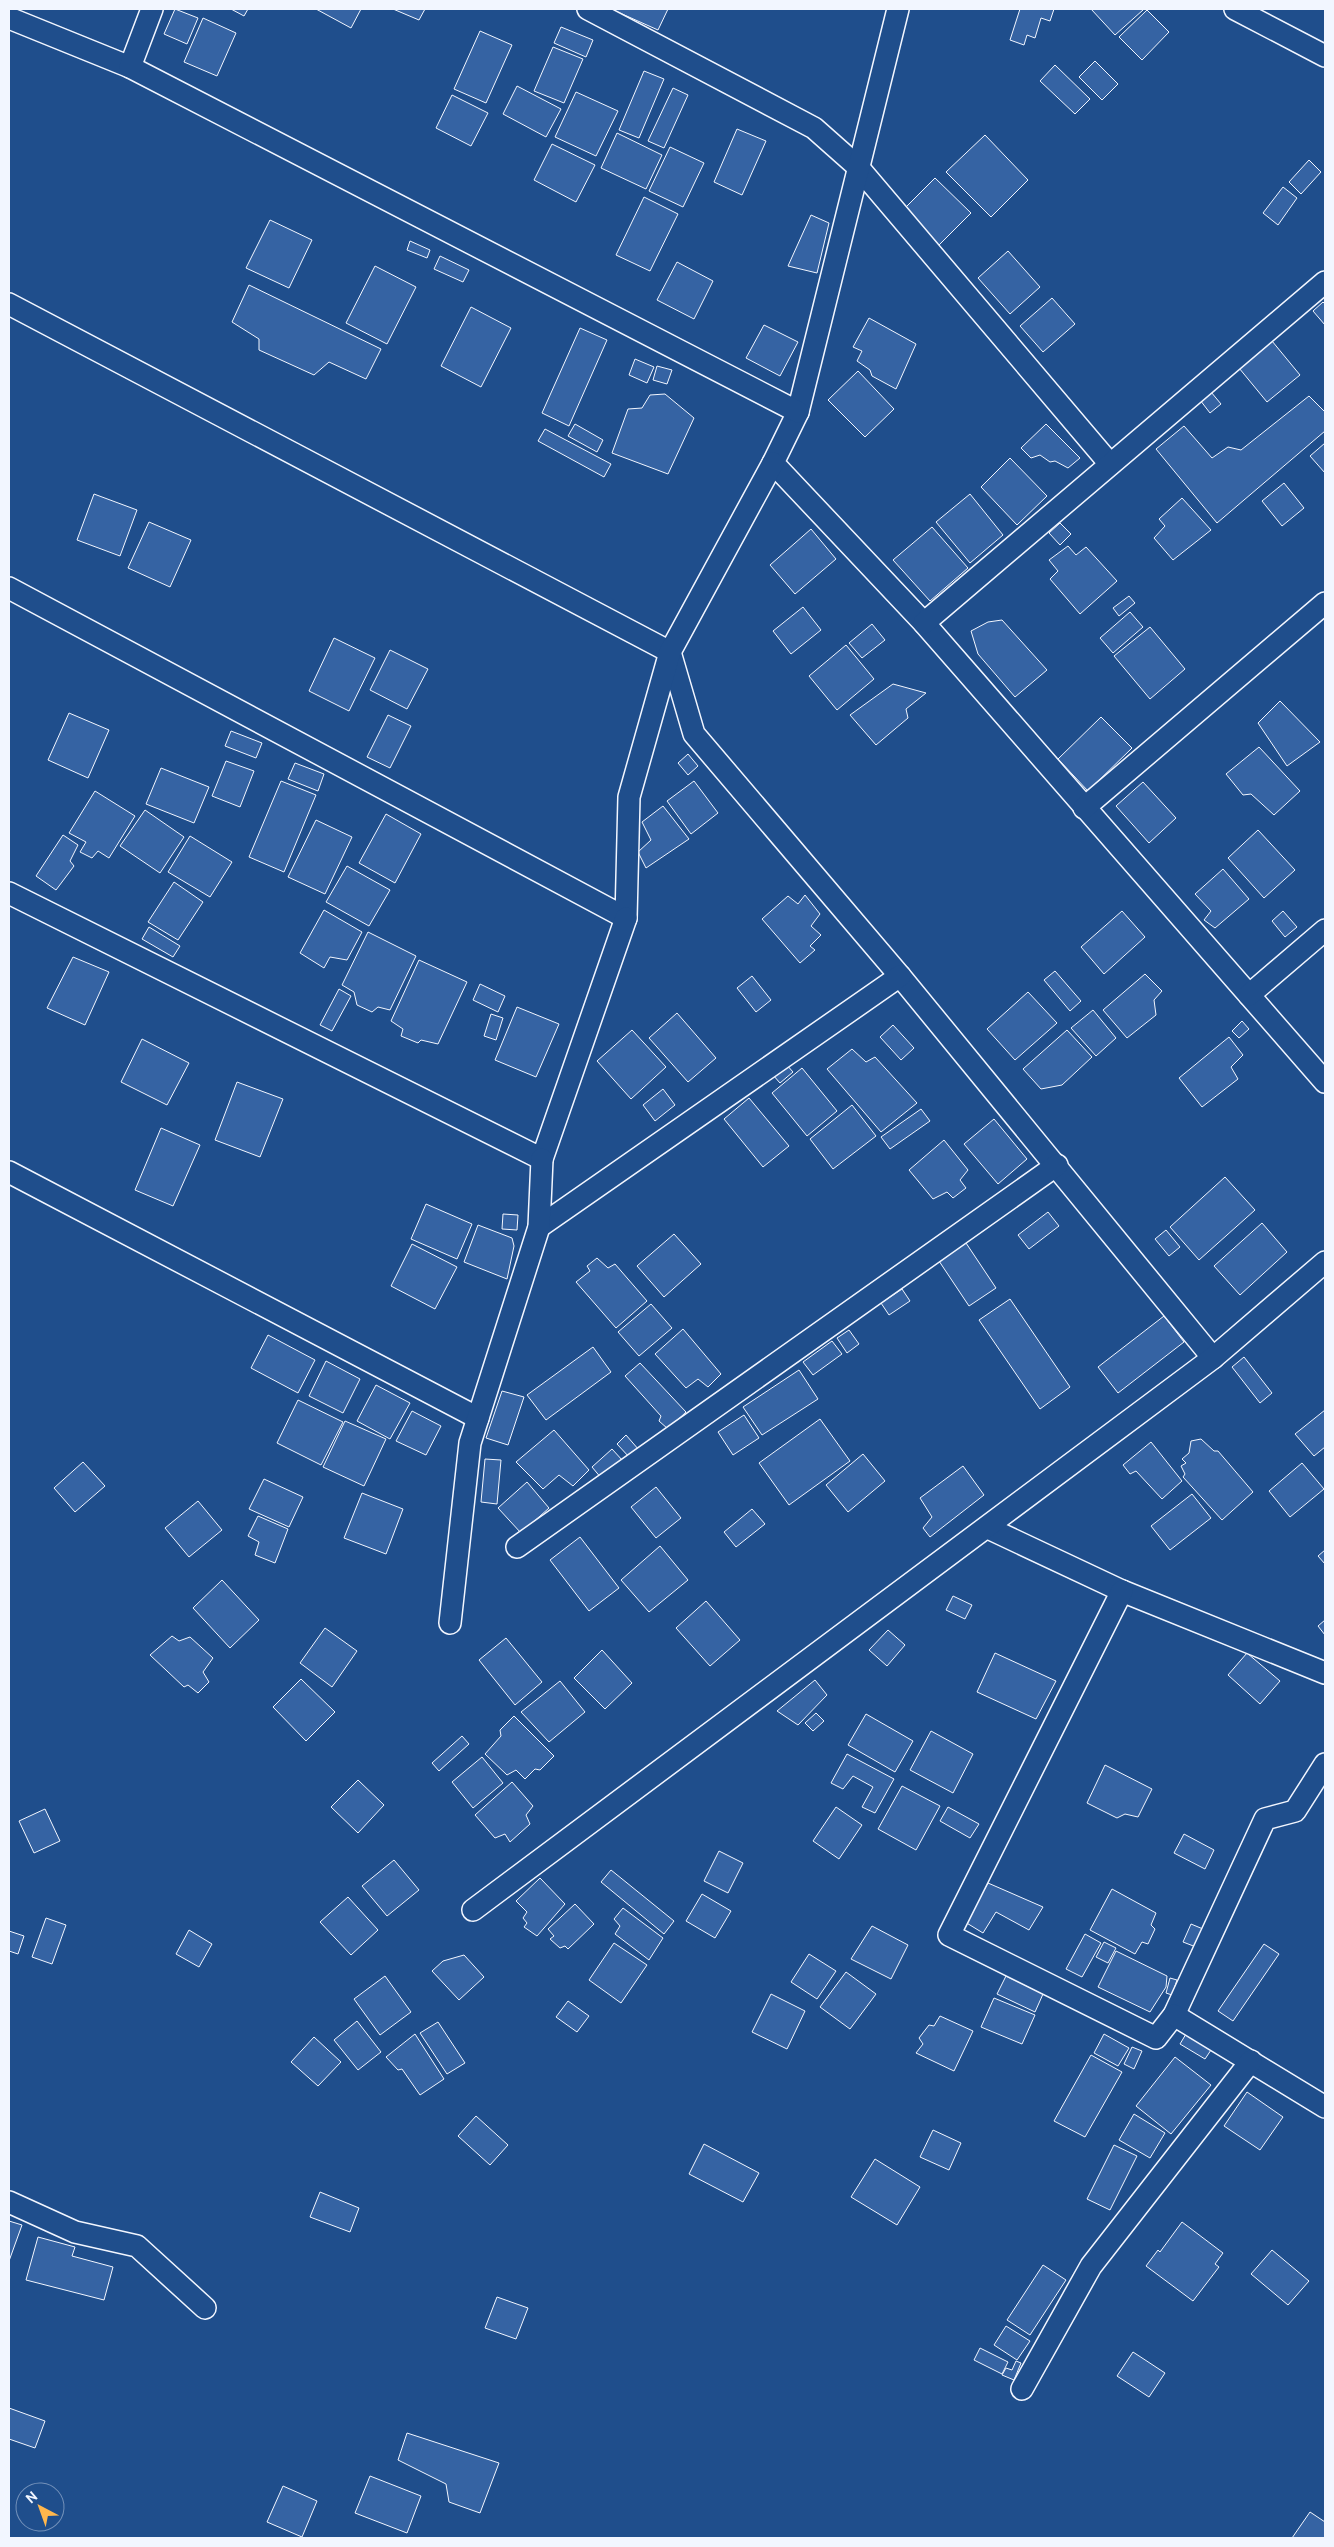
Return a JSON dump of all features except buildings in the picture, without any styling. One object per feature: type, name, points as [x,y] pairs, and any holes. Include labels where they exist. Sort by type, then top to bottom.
[{"type":"street","points":[[130,67],[152,9]]},
{"type":"street","points":[[588,9],[814,128],[858,167],[1110,464]]},
{"type":"street","points":[[450,1623],[470,1443],[539,1227],[542,1159],[626,918],[629,797],[670,652],[773,463],[798,412],[898,9]]},
{"type":"street","points":[[1235,9],[1325,56]]},
{"type":"street","points":[[9,18],[130,67],[798,412]]},
{"type":"street","points":[[924,623],[1325,282]]},
{"type":"street","points":[[9,304],[670,652],[694,734],[900,976],[1057,1165],[1213,1358]]},
{"type":"street","points":[[773,463],[924,623],[1325,1082]]},
{"type":"street","points":[[9,588],[626,918]]},
{"type":"street","points":[[1084,808],[1325,603]]},
{"type":"street","points":[[9,892],[542,1159]]},
{"type":"street","points":[[1249,995],[1325,930]]},
{"type":"street","points":[[539,1227],[900,976]]},
{"type":"street","points":[[517,1547],[1057,1165]]},
{"type":"street","points":[[9,1172],[478,1418]]},
{"type":"street","points":[[473,1910],[988,1528],[1213,1358],[1325,1262]]},
{"type":"street","points":[[988,1528],[1122,1591],[1325,1673]]},
{"type":"street","points":[[1122,1591],[950,1934],[1156,2038],[1174,2015],[1265,1819],[1295,1812],[1325,1764]]},
{"type":"street","points":[[1174,2015],[1325,2107]]},
{"type":"street","points":[[1022,2389],[1091,2266],[1251,2061]]},
{"type":"street","points":[[9,2202],[75,2232],[137,2246],[205,2308]]}]
